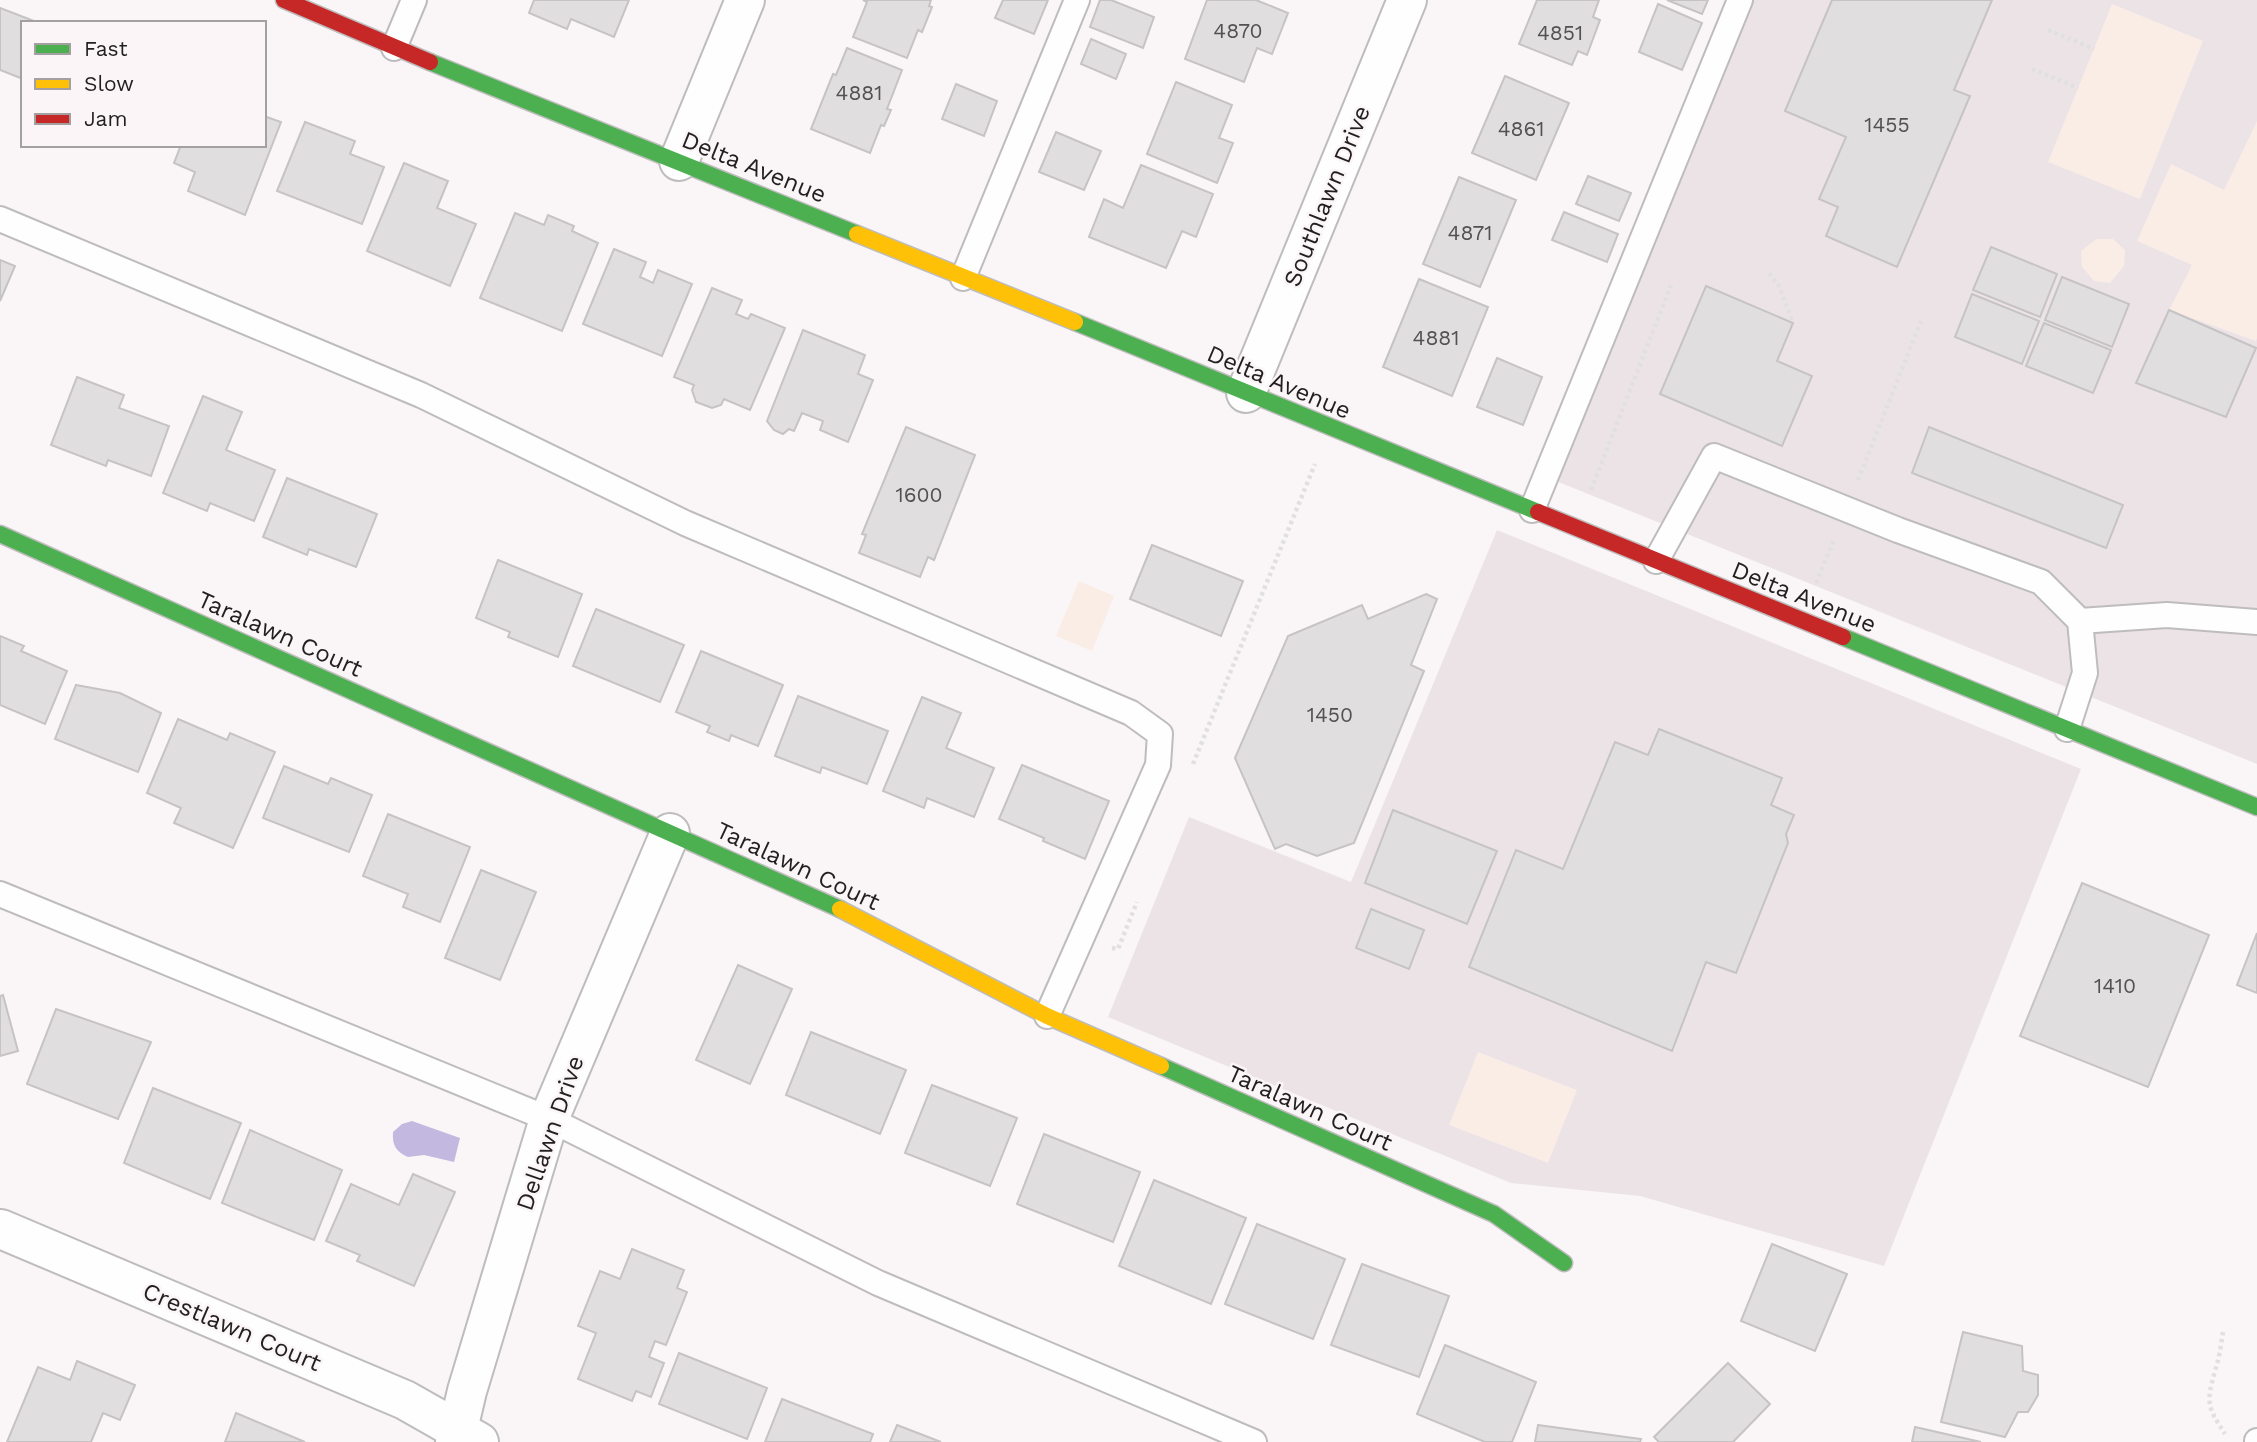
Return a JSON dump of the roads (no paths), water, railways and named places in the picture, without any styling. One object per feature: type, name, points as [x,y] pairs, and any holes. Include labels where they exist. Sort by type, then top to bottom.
[{"type":"street","name":"Delta Avenue","points":[[284,0],[394,48],[679,161],[2257,807]]},
{"type":"street","points":[[679,161],[745,0]]},
{"type":"street","name":"Southlawn Drive","points":[[1246,393],[1407,0]]},
{"type":"street","name":"Taralawn Court","points":[[0,534],[835,906],[1047,1016],[1494,1214],[1564,1263]]},
{"type":"street","name":"Dellawn Drive","points":[[465,1438],[467,1391],[550,1119],[670,833]]},
{"type":"street","name":"Crestlawn Court","points":[[1,1229],[405,1401],[465,1438]]},
{"type":"lane","points":[[394,48],[414,0]]},
{"type":"lane","points":[[963,278],[1077,0]]},
{"type":"lane","points":[[1532,510],[1740,0]]},
{"type":"lane","points":[[0,219],[421,395],[685,523],[1131,713],[1160,734],[1158,765],[1047,1016]]},
{"type":"lane","points":[[1656,561],[1714,456],[1846,510],[2041,582],[2080,621],[2085,673],[2067,729]]},
{"type":"lane","points":[[2080,621],[2167,615],[2257,622]]},
{"type":"lane","points":[[0,894],[550,1119],[878,1283],[1254,1442]]}]
